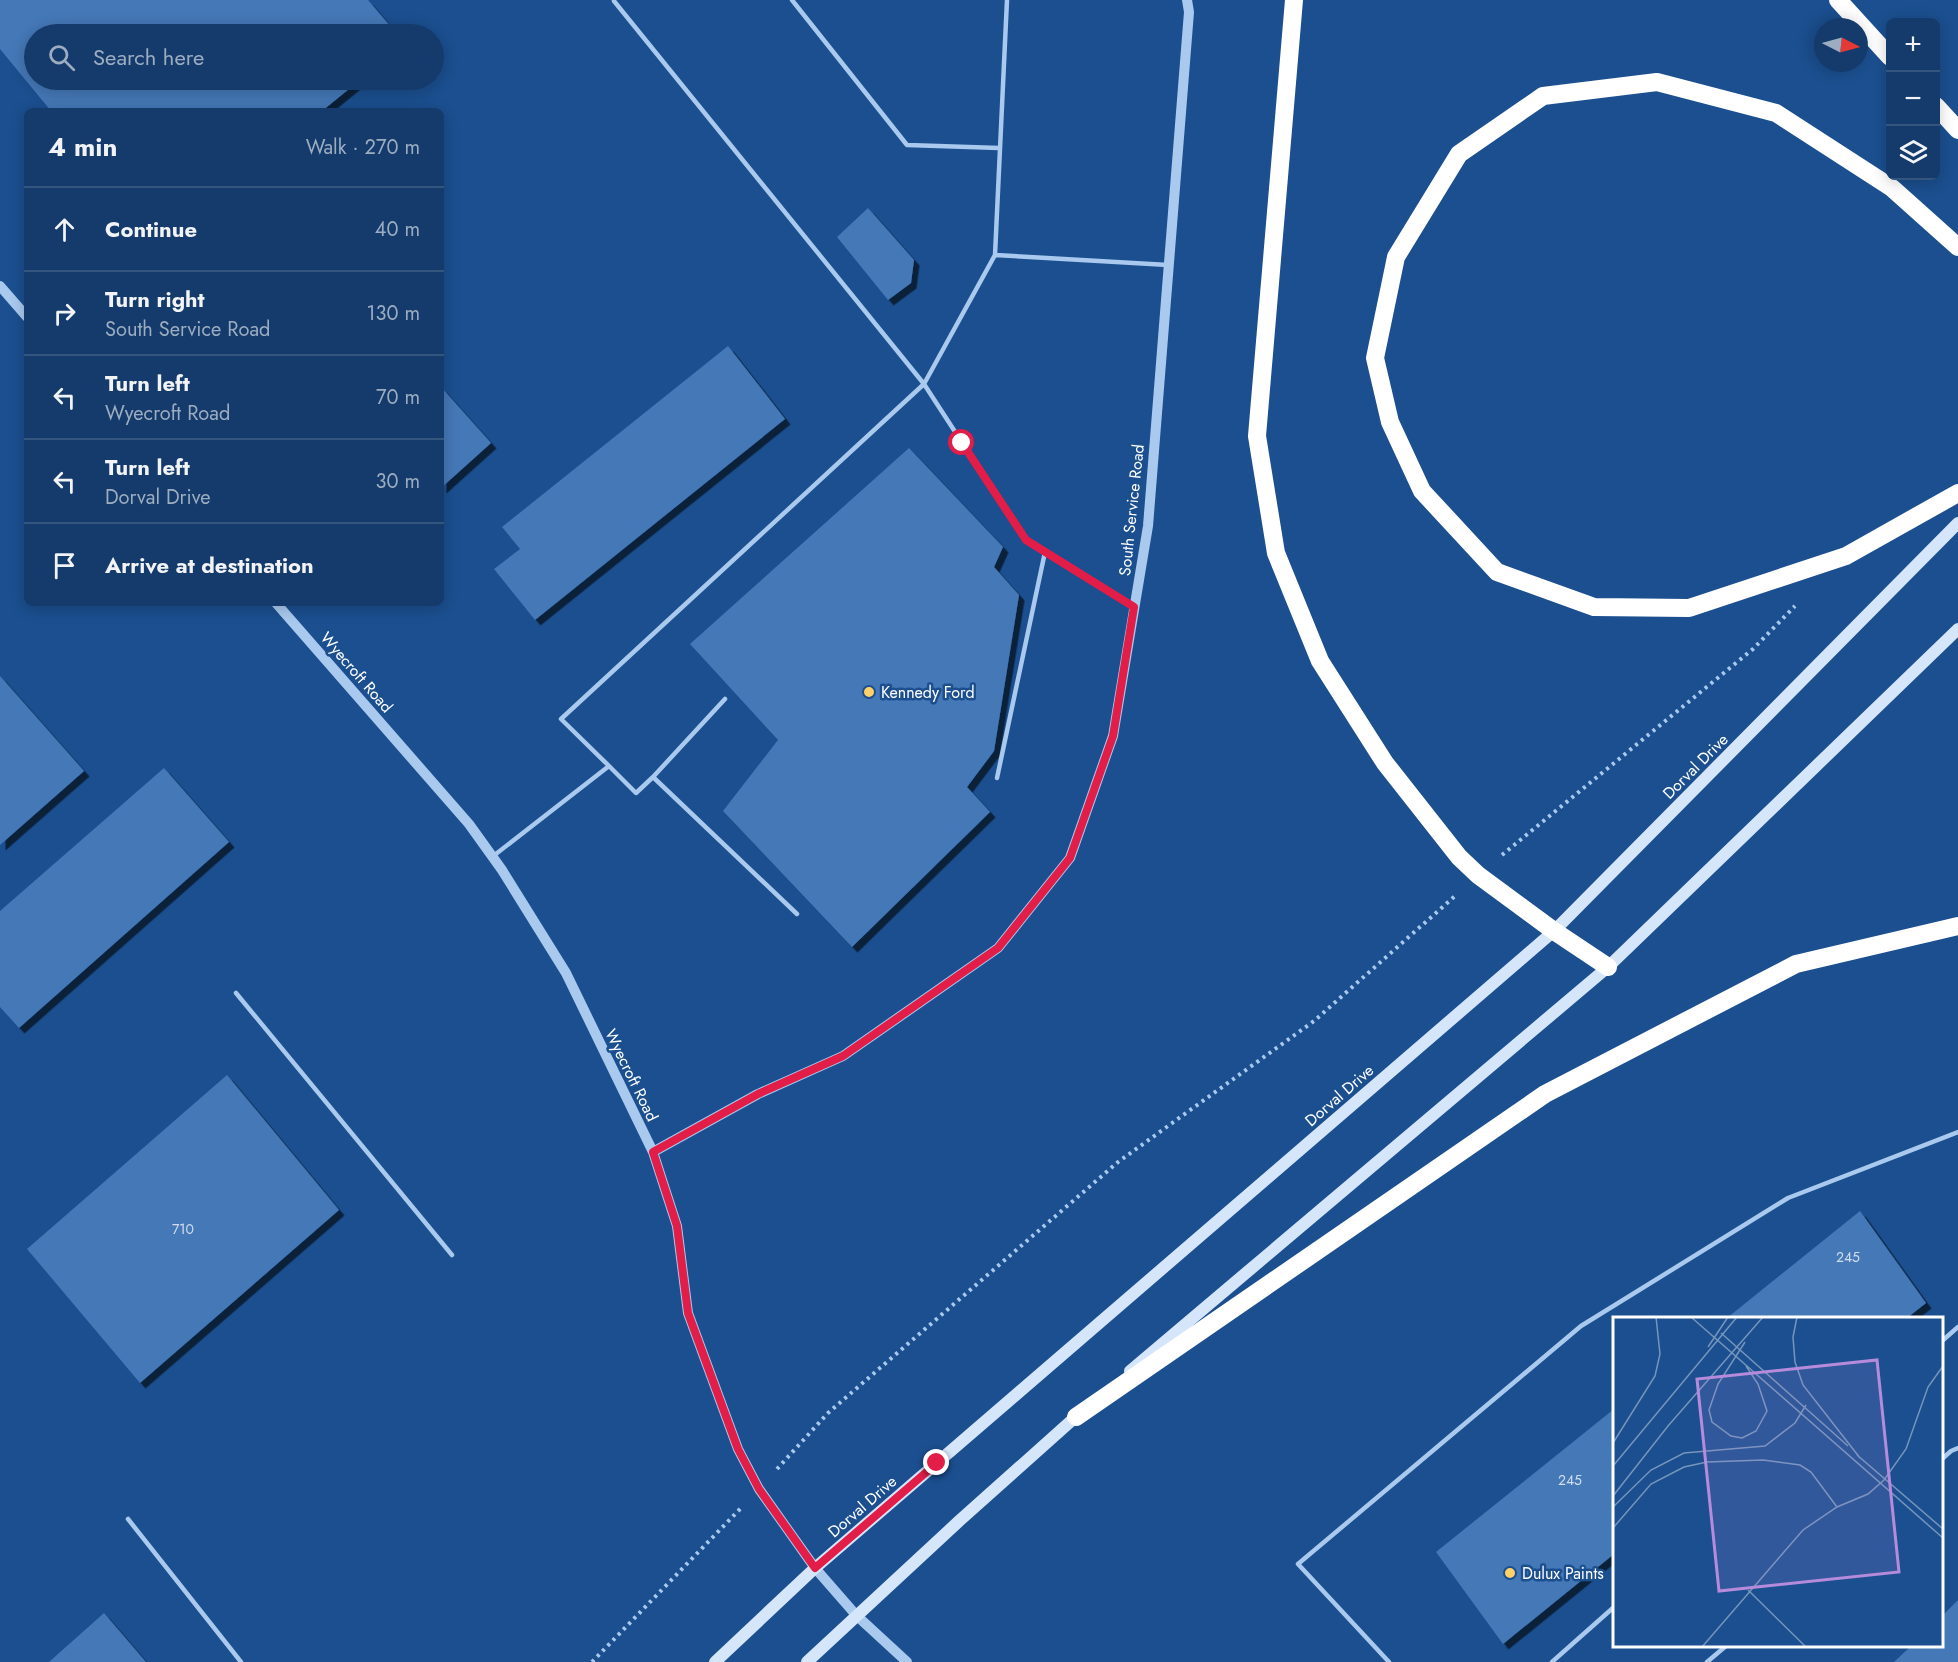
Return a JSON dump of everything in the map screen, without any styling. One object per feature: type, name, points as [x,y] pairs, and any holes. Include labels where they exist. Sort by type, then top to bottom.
[{"type":"highway","points":[[1294,0],[1257,436],[1276,553],[1320,661],[1385,763],[1459,857],[1478,875],[1554,931],[1608,967]]},
{"type":"highway","points":[[1838,0],[1886,53]]},
{"type":"highway","points":[[1958,247],[1892,188],[1776,113],[1657,82],[1543,96],[1459,154],[1396,257],[1375,358],[1390,422],[1422,491],[1497,572],[1594,607],[1689,608],[1846,556],[1958,493]]},
{"type":"highway","points":[[1940,110],[1958,130]]},
{"type":"highway","points":[[1076,1417],[1545,1094],[1796,964],[1958,926]]},
{"type":"main road","name":"Dorval Drive","points":[[715,1662],[815,1568],[1554,931],[1958,523]]},
{"type":"main road","points":[[807,1662],[1076,1417],[1608,967],[1958,629]]},
{"type":"street","name":"South Service Road","points":[[653,1152],[758,1094],[843,1056],[998,948],[1070,858],[1113,736],[1148,526],[1189,12],[1187,0]]},
{"type":"street","points":[[0,286],[24,314]]},
{"type":"street","name":"Wyecroft Road","points":[[279,606],[468,824],[492,857],[566,973],[653,1152],[677,1226],[688,1313],[738,1449],[759,1489],[815,1568],[856,1615],[907,1662]]},
{"type":"lane","points":[[792,0],[907,145],[999,148]]},
{"type":"lane","points":[[725,699],[636,793],[561,719],[924,384],[995,255],[1007,0]]},
{"type":"lane","points":[[614,1],[924,384],[1026,540],[1134,607]]},
{"type":"lane","points":[[995,255],[1168,265]]},
{"type":"lane","points":[[997,778],[1045,552]]},
{"type":"lane","points":[[492,857],[609,766]]},
{"type":"lane","points":[[653,777],[797,914]]},
{"type":"lane","points":[[236,993],[452,1256]]},
{"type":"lane","points":[[1389,1662],[1298,1564],[1581,1326],[1788,1198],[1958,1132]]},
{"type":"lane","points":[[1943,1339],[1958,1327]]},
{"type":"lane","points":[[1943,1457],[1958,1448]]},
{"type":"lane","points":[[128,1519],[241,1662]]},
{"type":"lane","points":[[1552,1662],[1613,1608]]},
{"type":"lane","points":[[1707,1662],[1725,1647]]},
{"type":"path","points":[[592,1662],[759,1489],[828,1413],[1118,1162],[1314,1021],[1478,875],[1753,649],[1803,598]]},
{"type":"building","points":[[0,0],[368,0],[388,24],[24,24],[24,78],[0,49]]},
{"type":"building","points":[[34,90],[348,90],[326,108],[49,108]]},
{"type":"building","points":[[868,208],[914,260],[911,283],[888,300],[837,237]]},
{"type":"building","points":[[728,346],[785,419],[535,620],[494,569],[520,549],[502,527]]},
{"type":"building","points":[[444,390],[491,443],[444,485]]},
{"type":"building","name":"Kennedy Ford","points":[[909,448],[1003,547],[994,567],[1019,595],[994,751],[967,787],[990,812],[852,947],[723,811],[778,740],[690,644]]},
{"type":"building","points":[[0,676],[84,771],[0,845]]},
{"type":"building","points":[[164,768],[229,842],[19,1028],[0,1007],[0,911]]},
{"type":"building","points":[[227,1075],[339,1210],[140,1383],[27,1249]]},
{"type":"building","points":[[1860,1211],[1926,1303],[1908,1317],[1728,1317]]},
{"type":"building","points":[[1613,1410],[1613,1555],[1503,1644],[1436,1552]]},
{"type":"building","points":[[1958,1600],[1958,1662],[1894,1662],[1910,1647],[1943,1647],[1943,1615]]},
{"type":"building","points":[[104,1613],[146,1662],[49,1662]]},
{"type":"place","name":"Kennedy Ford","points":[[869,692]]},
{"type":"place","name":"Dulux Paints","points":[[1510,1573]]},
{"type":"route","points":[[937,1463],[815,1568],[759,1489],[738,1449],[688,1313],[677,1226],[653,1152],[758,1094],[843,1056],[998,948],[1070,858],[1113,736],[1134,607],[1026,540],[962,443]]}]
